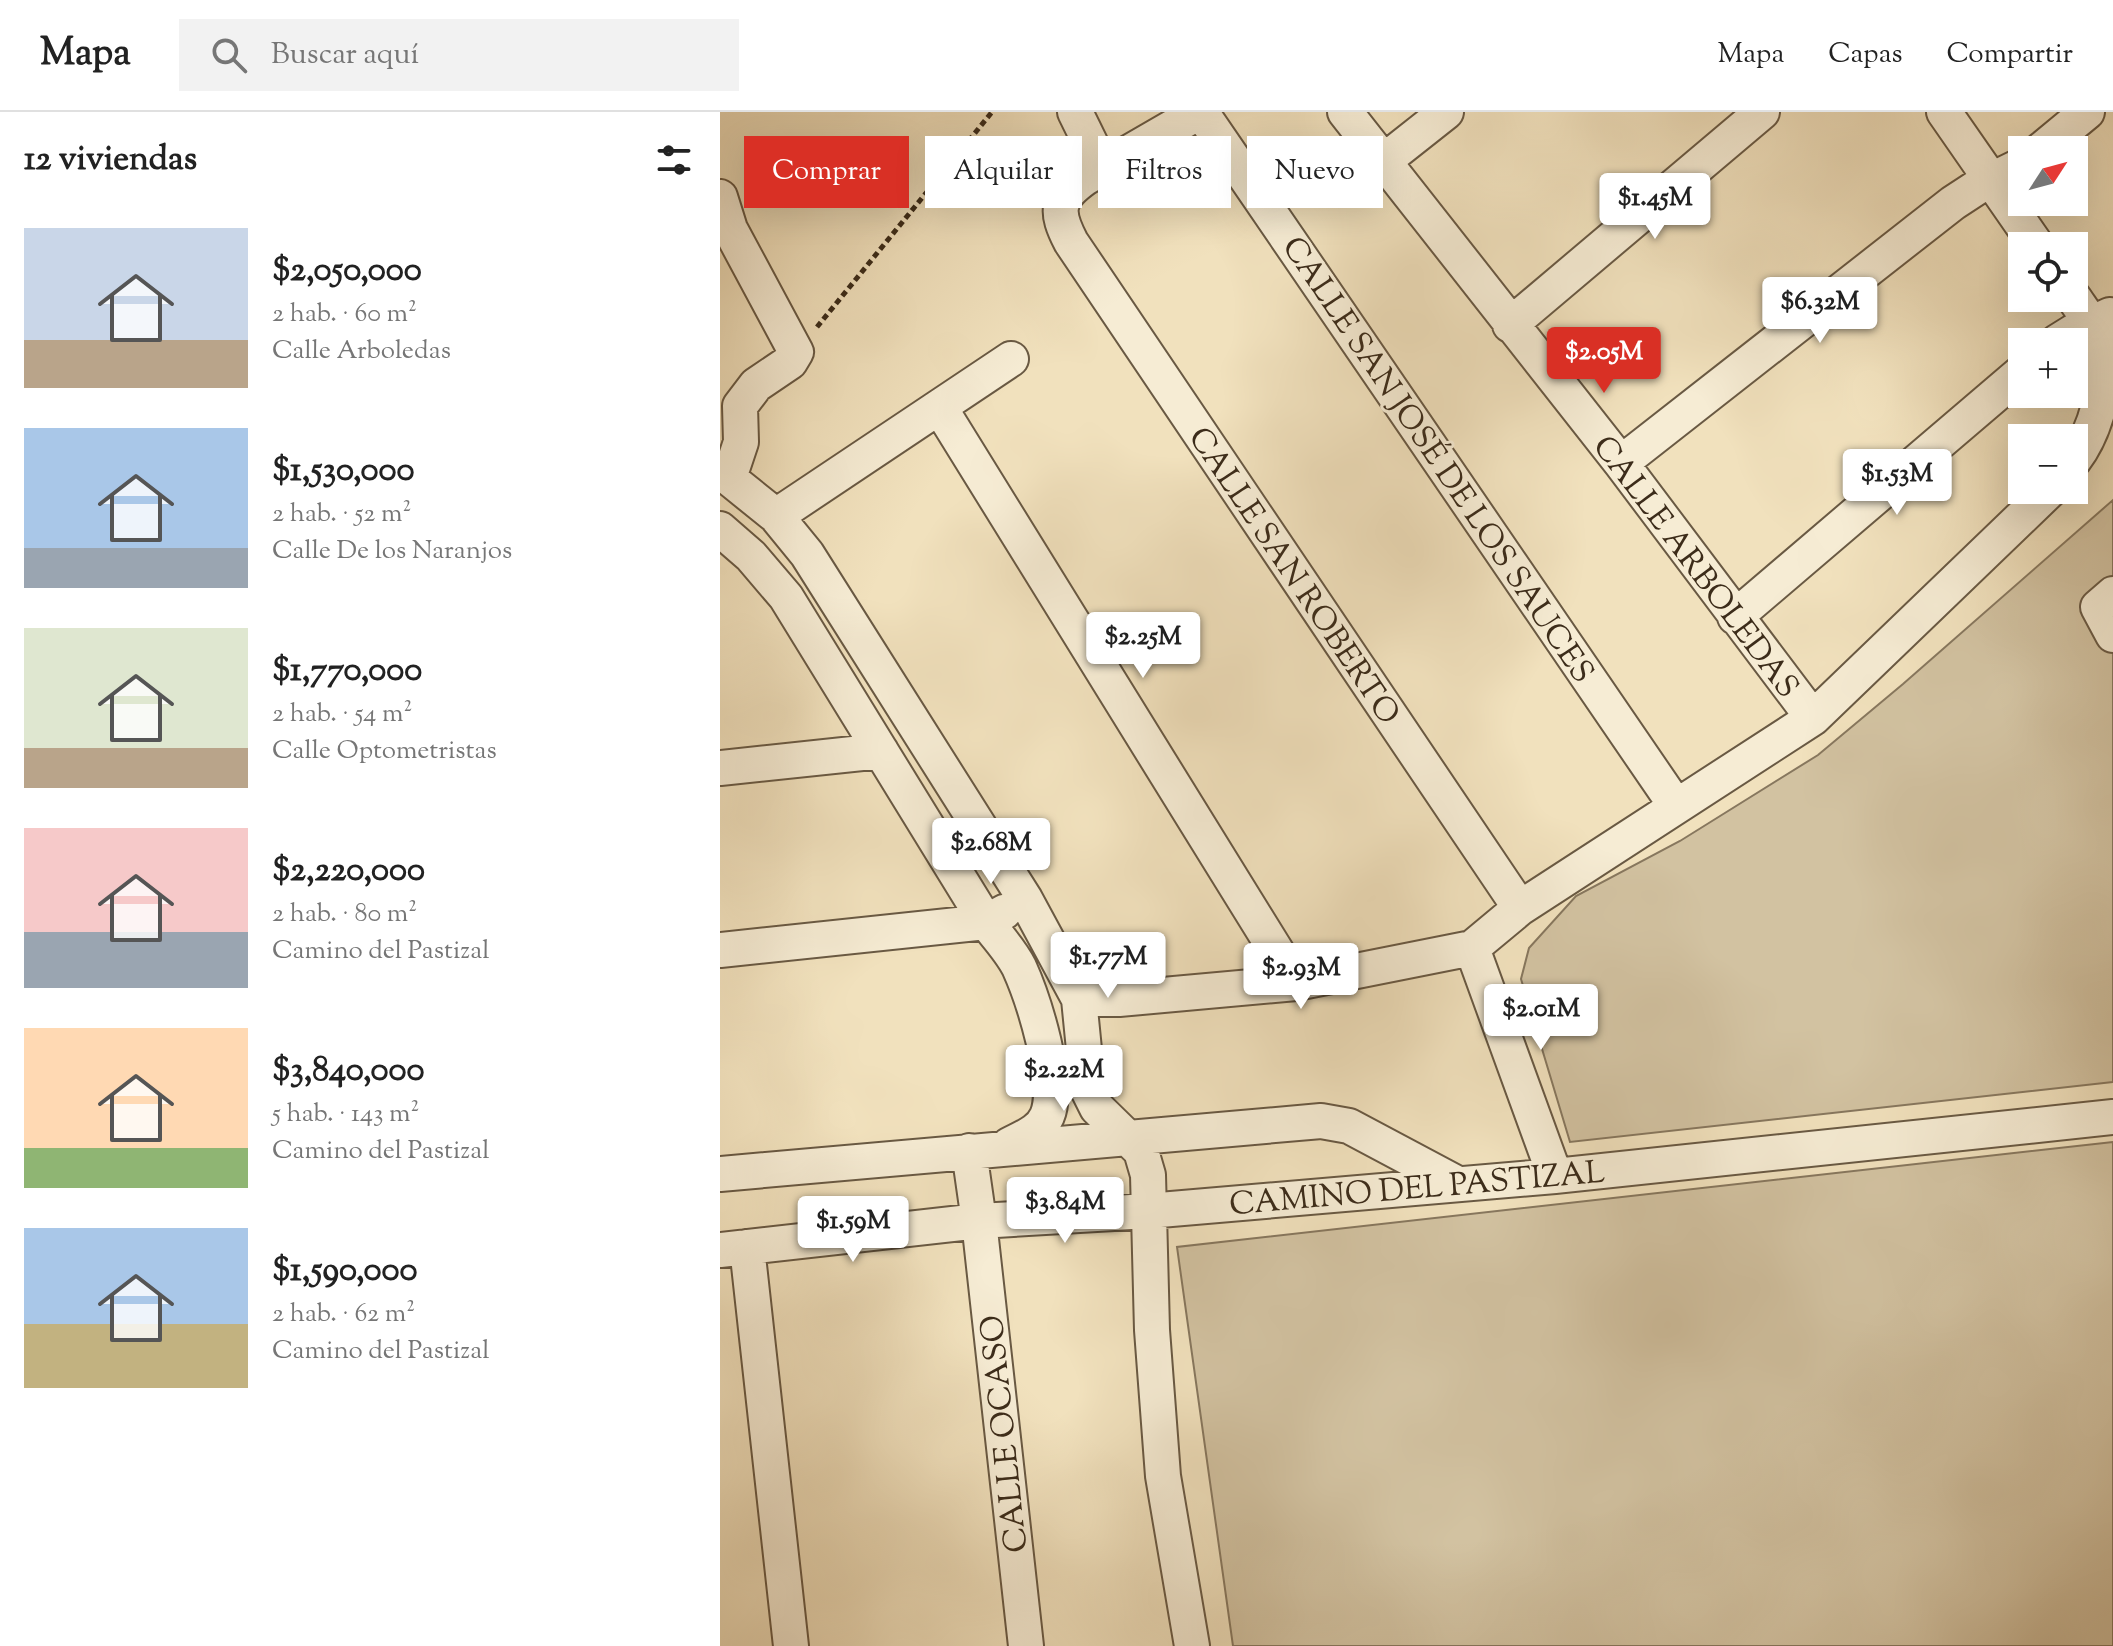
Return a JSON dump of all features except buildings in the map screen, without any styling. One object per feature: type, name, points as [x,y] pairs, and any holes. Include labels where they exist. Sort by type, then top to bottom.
[{"type":"street","points":[[1075,112],[1098,159]]},
{"type":"street","points":[[1157,136],[1200,112]]},
{"type":"street","name":"CALLE SAN JOSÉ DE LOS SAUCES","points":[[1200,112],[1676,806]]},
{"type":"street","name":"CALLE ARBOLEDAS","points":[[1345,112],[1621,463],[1813,718]]},
{"type":"street","points":[[1384,161],[1446,112]]},
{"type":"street","points":[[1510,325],[1762,112]]},
{"type":"street","points":[[1944,112],[2027,232]]},
{"type":"street","points":[[2058,136],[2087,112]]},
{"type":"street","name":"CALLE SAN ROBERTO","points":[[1098,170],[1069,189],[1060,203],[1061,223],[1071,242],[1520,908]]},
{"type":"street","points":[[1621,463],[1953,203],[2008,172]]},
{"type":"street","points":[[720,197],[730,229],[796,352],[790,362],[756,385],[740,406],[741,442],[725,475],[776,516],[807,554],[1025,899],[1079,999],[1088,1090],[1097,1108],[1141,1151],[1148,1175],[1152,1330],[1163,1476],[1192,1646]]},
{"type":"street","points":[[2074,328],[2093,312],[2104,365],[2097,412],[2088,431]]},
{"type":"street","points":[[776,516],[1011,359]]},
{"type":"street","points":[[1735,617],[2008,384]]},
{"type":"street","points":[[940,408],[1296,983]]},
{"type":"street","name":"CALLE ARBOLEDAS","points":[[1472,948],[1520,908],[1813,718],[2035,504]]},
{"type":"street","points":[[720,529],[751,556],[786,597],[986,922],[1017,964],[1037,1014],[1049,1067],[1048,1114],[1038,1130],[1005,1148]]},
{"type":"street","points":[[2113,594],[2098,607],[2113,635]]},
{"type":"street","points":[[720,768],[881,751]]},
{"type":"street","points":[[720,950],[986,922],[1025,899]]},
{"type":"street","points":[[1079,999],[1119,999],[1296,983],[1472,948],[1555,1176]]},
{"type":"street","name":"CAMINO DEL PASTIZAL","points":[[733,1248],[979,1221],[1148,1211],[1555,1176],[2113,1117]]},
{"type":"street","points":[[720,1174],[1334,1122],[1349,1126],[1458,1184]]},
{"type":"street","name":"CALLE OCASO","points":[[969,1151],[1026,1646]]},
{"type":"street","points":[[733,1248],[791,1646]]},
{"type":"path","points":[[796,352],[992,112]]},
{"type":"shaded area","points":[[2113,500],[2113,1082],[1570,1142],[1521,979],[1529,948],[1576,896],[1680,841],[1818,755]]},
{"type":"shaded area","points":[[2113,1142],[2113,1646],[1233,1646],[1177,1247]]}]
